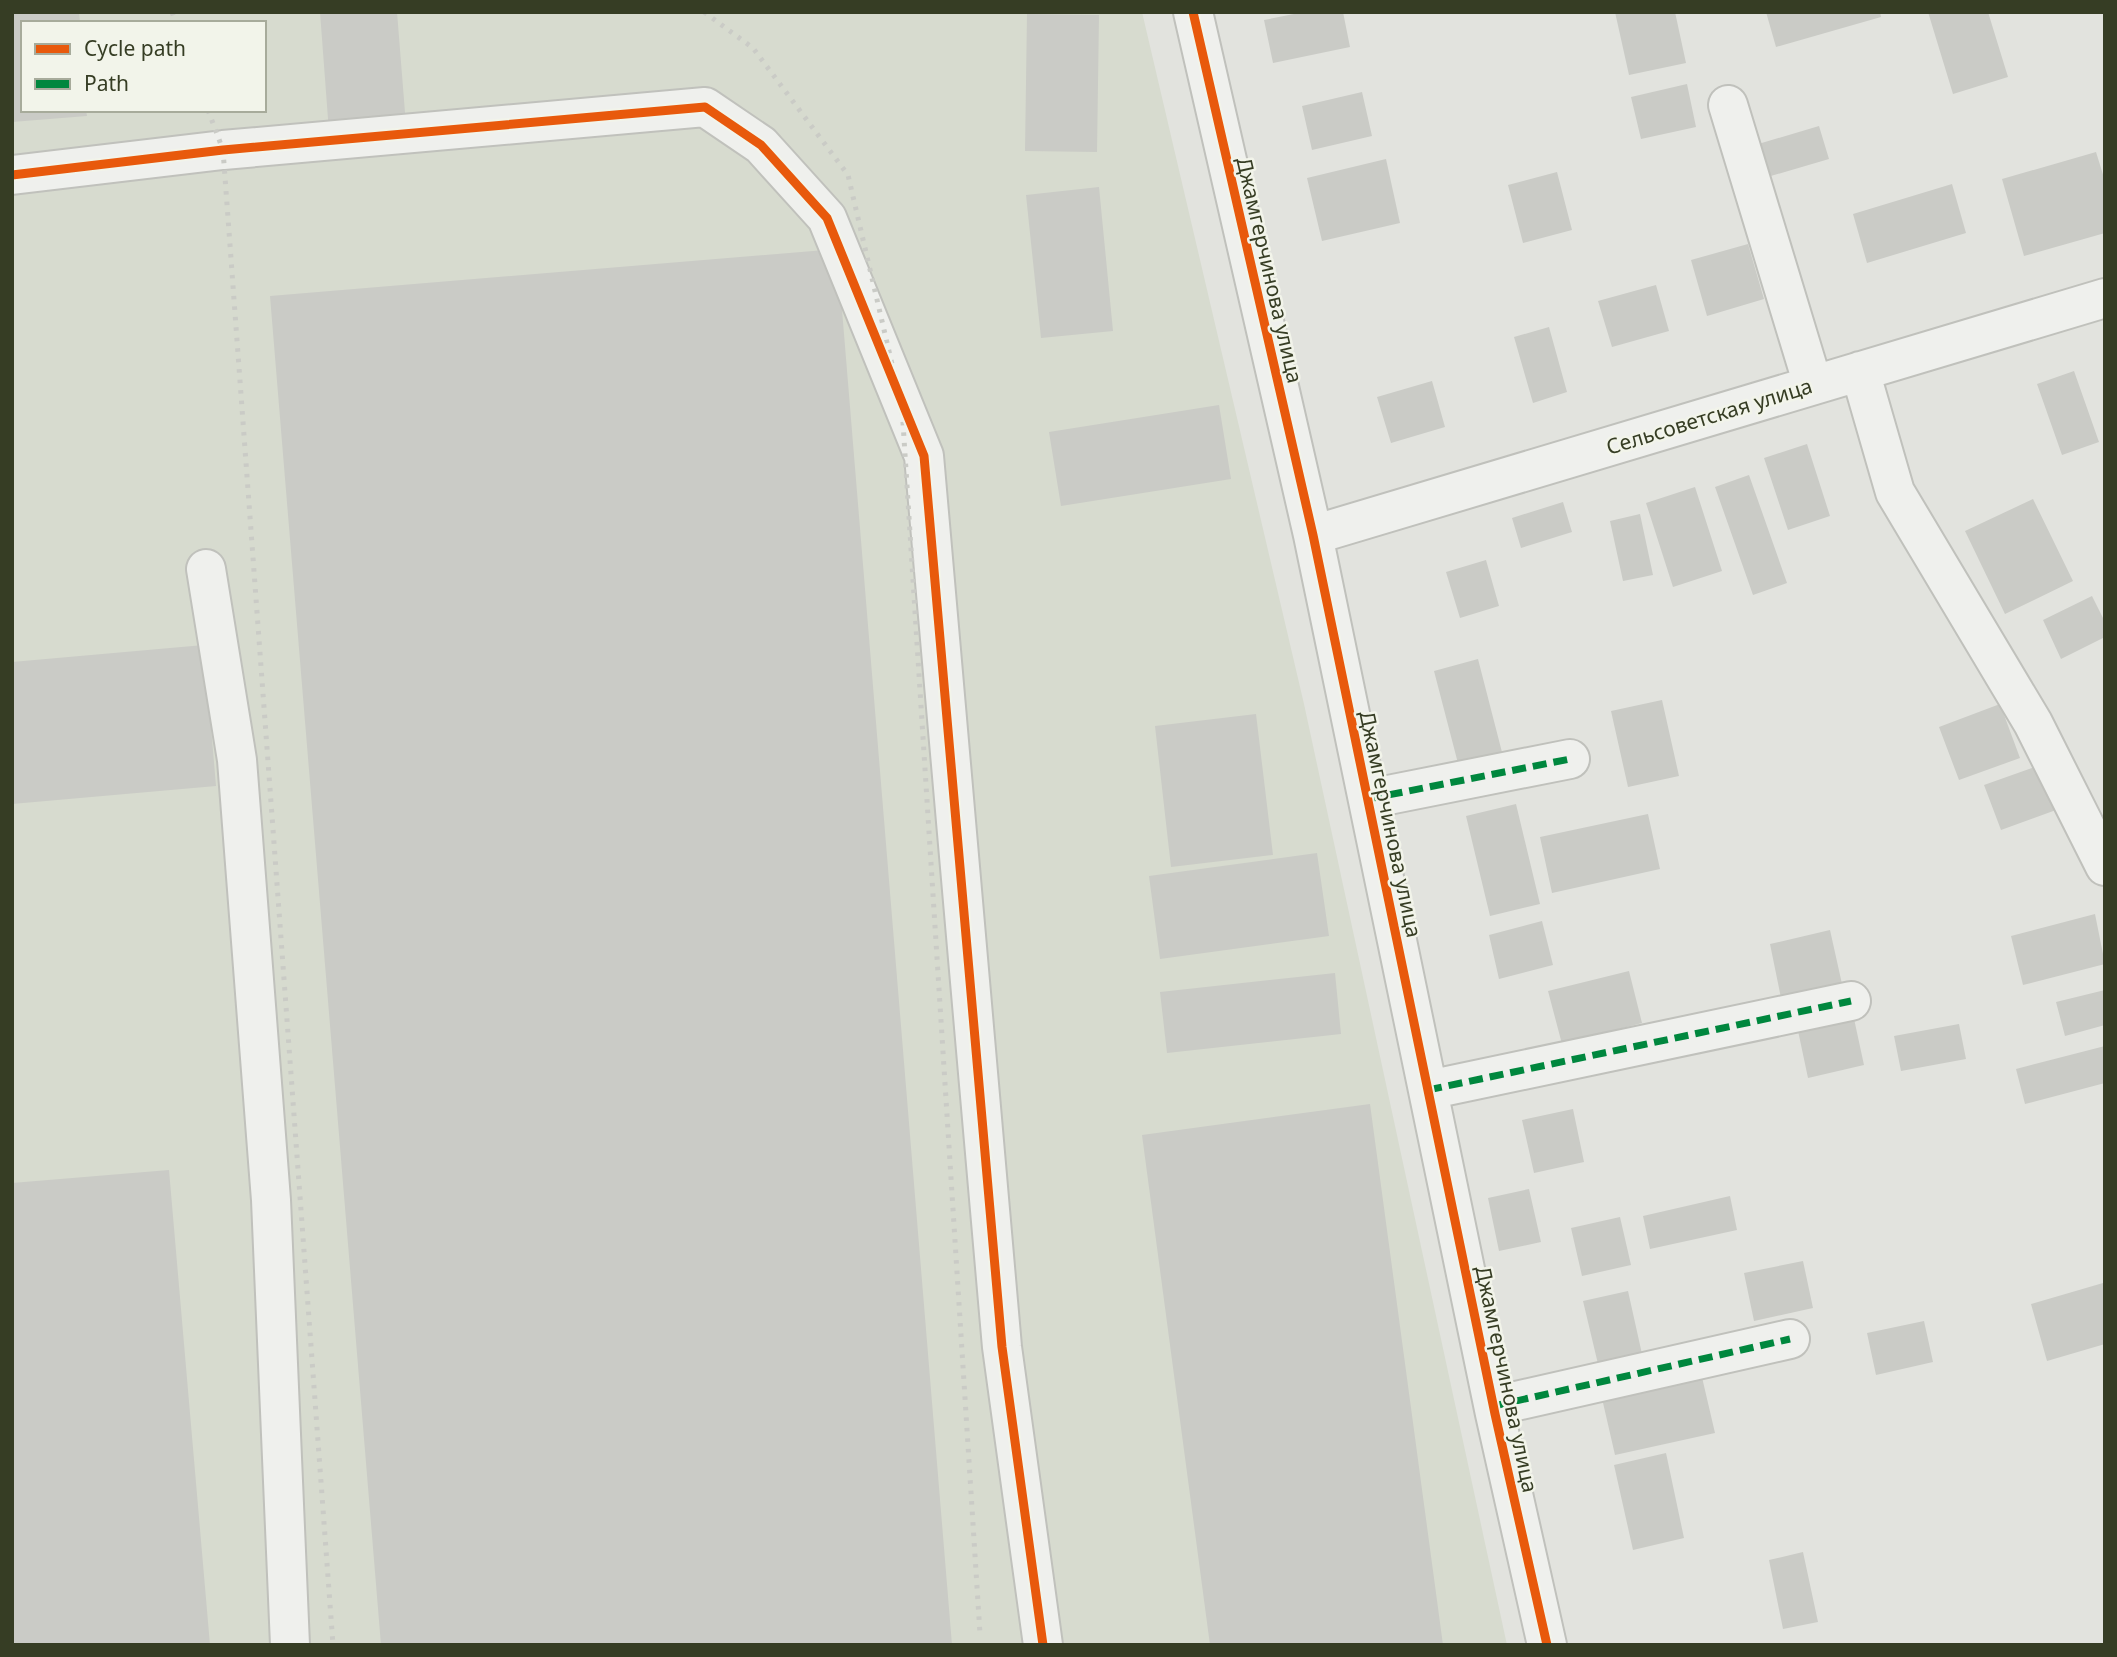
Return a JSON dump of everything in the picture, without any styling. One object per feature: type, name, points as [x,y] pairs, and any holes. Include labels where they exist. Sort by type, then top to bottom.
[{"type":"street","name":"Джамгерчинова улица","points":[[1193,12],[1313,535],[1494,1406],[1547,1645]]},
{"type":"street","points":[[1728,105],[1813,385]]},
{"type":"street","points":[[12,176],[223,150],[705,107],[761,145],[827,218],[924,456],[1002,1347],[1043,1645]]},
{"type":"street","name":"Сельсоветская улица","points":[[1313,535],[2105,298]]},
{"type":"street","points":[[1860,371],[1895,492],[2033,723],[2105,866]]},
{"type":"street","points":[[206,569],[237,760],[271,1200],[290,1645]]},
{"type":"street","points":[[1368,799],[1570,759]]},
{"type":"street","points":[[1428,1090],[1851,1001]]},
{"type":"street","points":[[1494,1406],[1790,1339]]},
{"type":"shaded area","points":[[12,12],[1142,12],[1304,704],[1507,1645],[12,1645]]},
{"type":"building","points":[[12,12],[79,12],[80,21],[21,21],[21,112],[86,112],[87,116],[12,122]]},
{"type":"building","points":[[320,12],[397,12],[406,125],[329,132]]},
{"type":"building","points":[[1304,12],[1343,12],[1350,47],[1273,63],[1264,20]]},
{"type":"building","points":[[1615,12],[1675,12],[1686,63],[1629,75]]},
{"type":"building","points":[[1766,12],[1880,12],[1881,17],[1776,47]]},
{"type":"building","points":[[1928,12],[1988,12],[2008,77],[1953,94]]},
{"type":"building","points":[[1027,14],[1099,15],[1097,152],[1025,151]]},
{"type":"building","points":[[1687,84],[1696,127],[1641,139],[1631,97]]},
{"type":"building","points":[[1362,92],[1372,136],[1312,150],[1302,106]]},
{"type":"building","points":[[1819,126],[1829,159],[1764,178],[1755,145]]},
{"type":"building","points":[[2096,152],[2105,181],[2105,233],[2024,256],[2002,179]]},
{"type":"building","points":[[1386,159],[1400,223],[1322,241],[1307,178]]},
{"type":"building","points":[[1557,172],[1572,230],[1523,243],[1508,185]]},
{"type":"building","points":[[1952,184],[1966,233],[1867,263],[1853,214]]},
{"type":"building","points":[[1099,187],[1113,331],[1041,338],[1026,195]]},
{"type":"building","points":[[1748,244],[1764,299],[1707,316],[1691,260]]},
{"type":"building","points":[[837,249],[952,1645],[381,1645],[270,296]]},
{"type":"building","points":[[1656,285],[1669,331],[1612,347],[1598,301]]},
{"type":"building","points":[[1549,327],[1567,392],[1533,403],[1514,337]]},
{"type":"building","points":[[2074,371],[2099,442],[2062,455],[2037,384]]},
{"type":"building","points":[[1432,381],[1445,427],[1391,443],[1377,397]]},
{"type":"building","points":[[1219,405],[1231,479],[1061,506],[1049,432]]},
{"type":"building","points":[[1807,444],[1830,516],[1788,530],[1764,458]]},
{"type":"building","points":[[1749,475],[1787,583],[1753,595],[1715,487]]},
{"type":"building","points":[[1695,487],[1722,571],[1673,587],[1646,503]]},
{"type":"building","points":[[2033,499],[2073,581],[2005,614],[1965,531]]},
{"type":"building","points":[[1563,502],[1572,532],[1521,548],[1512,518]]},
{"type":"building","points":[[1640,514],[1653,575],[1623,581],[1610,521]]},
{"type":"building","points":[[1486,560],[1499,606],[1460,618],[1446,572]]},
{"type":"building","points":[[2092,596],[2105,622],[2105,637],[2061,659],[2043,620]]},
{"type":"building","points":[[204,645],[216,786],[12,804],[12,662]]},
{"type":"building","points":[[1478,659],[1504,760],[1460,771],[1434,671]]},
{"type":"building","points":[[1662,700],[1679,776],[1628,787],[1611,711]]},
{"type":"building","points":[[2000,704],[2020,758],[1959,780],[1939,727]]},
{"type":"building","points":[[1256,714],[1273,855],[1171,867],[1155,726]]},
{"type":"building","points":[[2040,765],[2056,810],[2001,830],[1984,785]]},
{"type":"building","points":[[1516,804],[1540,904],[1490,916],[1466,816]]},
{"type":"building","points":[[1648,814],[1660,869],[1552,893],[1540,837]]},
{"type":"building","points":[[1317,853],[1329,936],[1160,959],[1149,876]]},
{"type":"building","points":[[2095,914],[2105,964],[2023,985],[2011,936]]},
{"type":"building","points":[[1542,921],[1553,965],[1499,979],[1489,935]]},
{"type":"building","points":[[1830,930],[1842,984],[1781,998],[1770,944]]},
{"type":"building","points":[[1629,971],[1642,1023],[1562,1044],[1548,991]]},
{"type":"building","points":[[1335,973],[1341,1034],[1167,1053],[1160,992]]},
{"type":"building","points":[[2105,990],[2105,1025],[2065,1036],[2056,1002]]},
{"type":"building","points":[[1853,1014],[1864,1065],[1808,1078],[1797,1026]]},
{"type":"building","points":[[1959,1024],[1966,1059],[1901,1071],[1894,1036]]},
{"type":"building","points":[[2105,1046],[2105,1083],[2025,1104],[2016,1069]]},
{"type":"building","points":[[1370,1104],[1443,1645],[1210,1645],[1142,1135]]},
{"type":"building","points":[[1573,1109],[1584,1162],[1534,1173],[1522,1120]]},
{"type":"building","points":[[169,1170],[210,1645],[12,1645],[12,1183]]},
{"type":"building","points":[[1529,1189],[1541,1242],[1499,1251],[1488,1198]]},
{"type":"building","points":[[1730,1196],[1737,1230],[1650,1249],[1643,1216]]},
{"type":"building","points":[[1620,1217],[1631,1265],[1582,1276],[1571,1228]]},
{"type":"building","points":[[1803,1261],[1813,1308],[1754,1321],[1744,1273]]},
{"type":"building","points":[[2103,1283],[2105,1344],[2047,1361],[2031,1304]]},
{"type":"building","points":[[1628,1291],[1642,1354],[1598,1364],[1583,1301]]},
{"type":"building","points":[[1924,1321],[1933,1362],[1876,1375],[1867,1333]]},
{"type":"building","points":[[1701,1373],[1715,1433],[1615,1455],[1601,1394]]},
{"type":"building","points":[[1666,1453],[1684,1538],[1633,1550],[1614,1465]]},
{"type":"building","points":[[1803,1552],[1818,1622],[1783,1629],[1769,1560]]},
{"type":"railway","points":[[172,12],[175,21]]},
{"type":"railway","points":[[704,12],[753,48],[848,175],[902,407],[980,1634]]},
{"type":"railway","points":[[209,112],[223,150],[333,1645]]},
{"type":"marked path","points":[[1368,799],[1570,759]]},
{"type":"marked path","points":[[1428,1090],[1851,1001]]},
{"type":"marked path","points":[[1494,1406],[1790,1339]]},
{"type":"cycle path","points":[[1193,12],[1313,535],[1495,1414],[1547,1645]]},
{"type":"cycle path","points":[[12,175],[223,150],[705,107],[761,145],[827,218],[924,456],[1002,1347],[1043,1645]]}]
